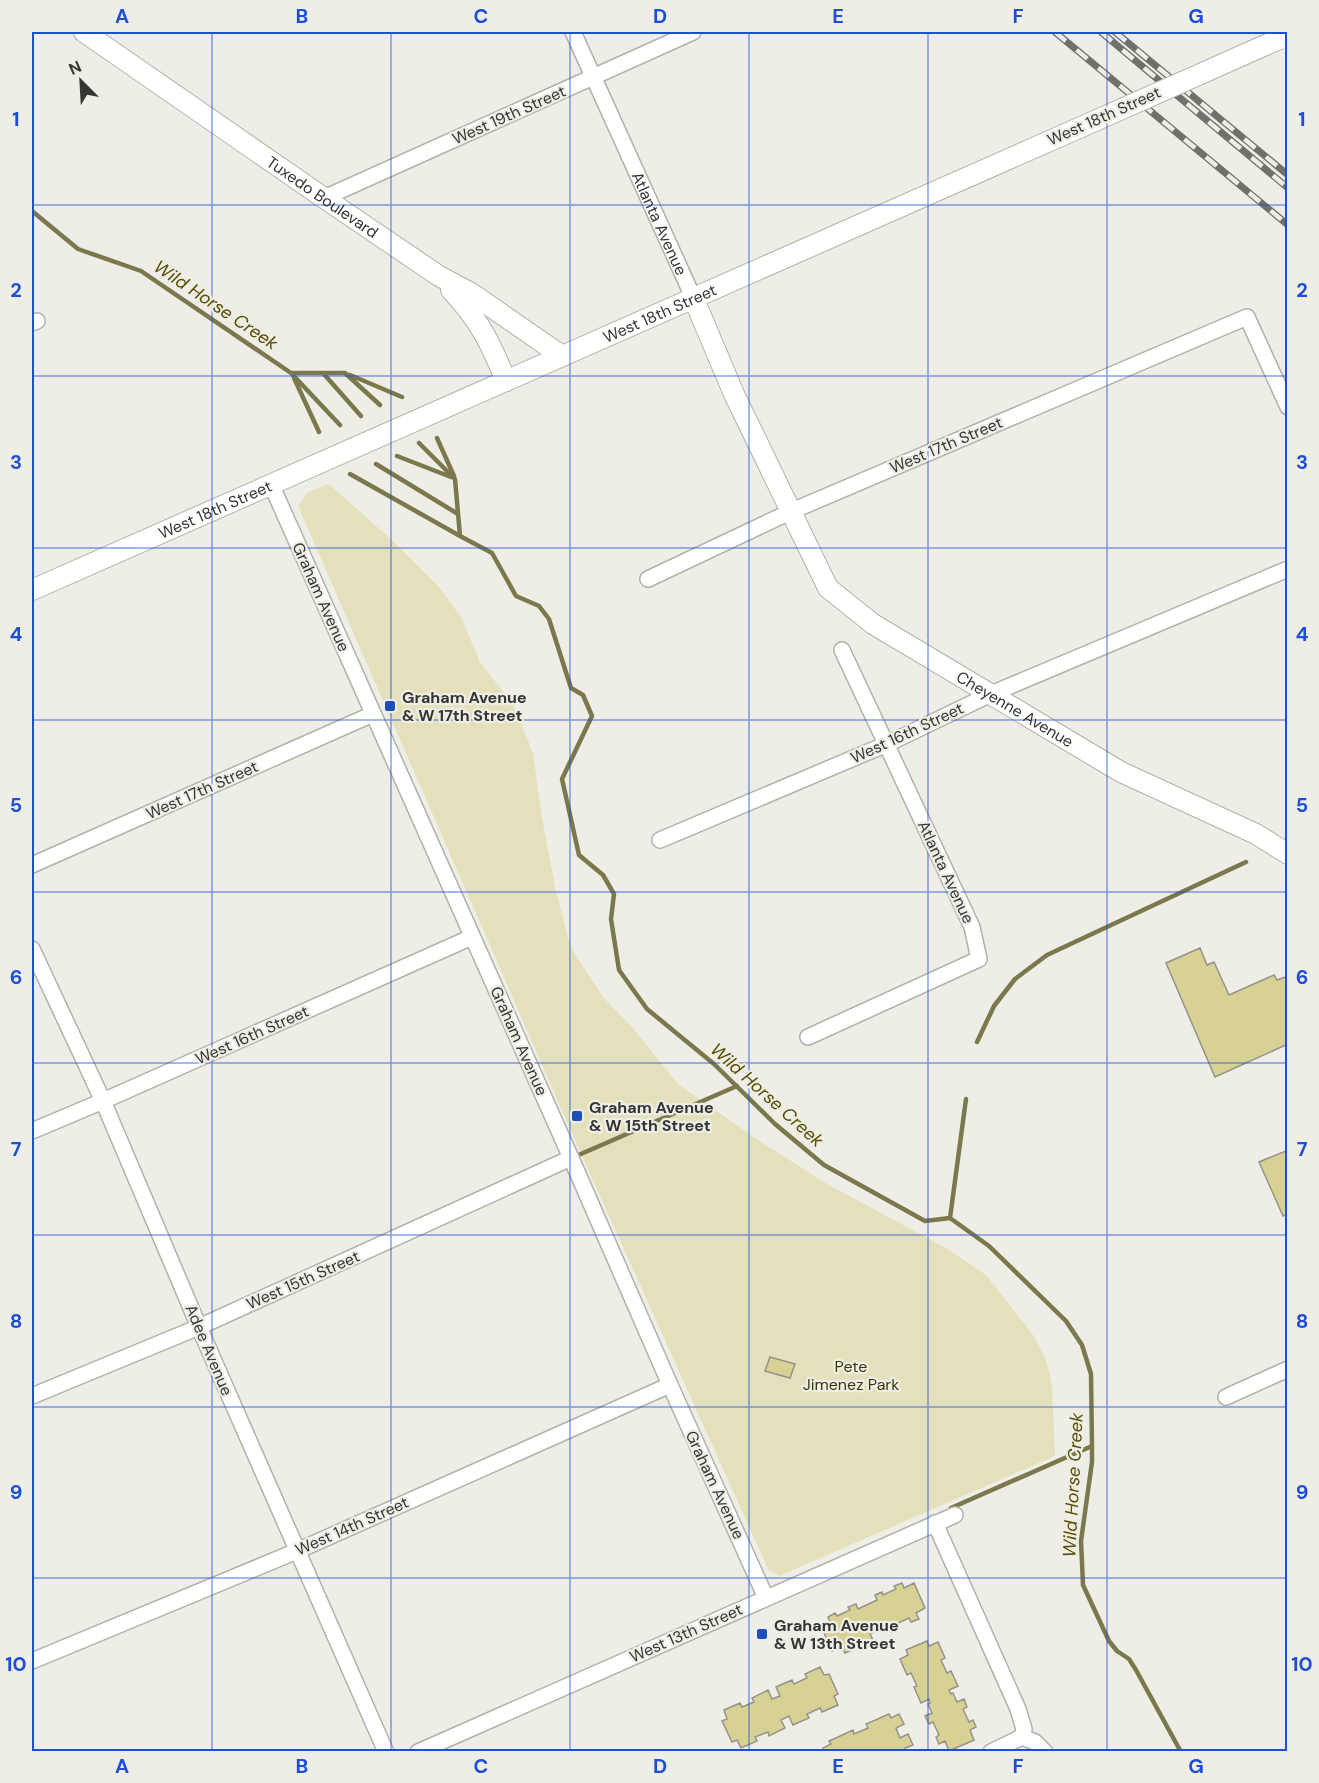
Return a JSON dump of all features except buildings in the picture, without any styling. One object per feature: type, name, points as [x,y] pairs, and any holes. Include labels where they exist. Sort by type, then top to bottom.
[{"type":"street","name":"Tuxedo Boulevard","points":[[87,32],[324,198],[439,276],[471,293],[562,356]]},
{"type":"street","name":"Atlanta Avenue","points":[[573,32],[693,297],[734,394],[792,512]]},
{"type":"street","name":"West 19th Street","points":[[324,198],[693,32]]},
{"type":"street","name":"West 18th Street","points":[[32,591],[1283,37]]},
{"type":"street","points":[[439,276],[478,322],[493,348],[506,381]]},
{"type":"street","name":"West 17th Street","points":[[648,579],[792,512],[1247,317],[1287,407]]},
{"type":"street","name":"Graham Avenue","points":[[271,484],[766,1598]]},
{"type":"street","name":"Cheyenne Avenue","points":[[792,512],[828,588],[873,624],[1121,772],[1256,834],[1287,854]]},
{"type":"street","name":"West 16th Street","points":[[660,840],[887,744],[991,694],[1287,569]]},
{"type":"street","name":"Atlanta Avenue","points":[[808,1037],[979,959],[972,927],[842,650]]},
{"type":"street","name":"West 17th Street","points":[[32,865],[373,714]]},
{"type":"street","name":"West 16th Street","points":[[32,1131],[472,937]]},
{"type":"street","name":"Adee Avenue","points":[[32,949],[103,1101],[199,1327],[386,1752]]},
{"type":"street","name":"West 15th Street","points":[[32,1396],[199,1327],[571,1158]]},
{"type":"street","points":[[1226,1397],[1287,1369]]},
{"type":"street","name":"West 14th Street","points":[[32,1661],[297,1551],[670,1385]]},
{"type":"street","name":"West 13th Street","points":[[417,1752],[955,1515]]},
{"type":"street","points":[[935,1523],[1018,1709],[1024,1729],[1022,1737]]},
{"type":"street","points":[[991,1752],[1022,1737],[1035,1742],[1045,1752]]},
{"type":"green space","name":"Pete Jimenez Park","points":[[329,484],[395,543],[439,587],[461,617],[480,662],[513,704],[533,753],[542,818],[566,931],[573,951],[603,997],[632,1027],[678,1084],[755,1138],[827,1184],[946,1248],[986,1275],[1033,1335],[1046,1359],[1052,1385],[1055,1456],[779,1576],[768,1569],[578,1147],[298,506],[307,493]]},
{"type":"waterway","name":"Wild Horse Creek","points":[[32,211],[78,249],[141,271],[291,373],[345,373],[380,405]]},
{"type":"waterway","name":"Wild Horse Creek","points":[[291,373],[340,425]]},
{"type":"waterway","name":"Wild Horse Creek","points":[[323,373],[361,416]]},
{"type":"waterway","name":"Wild Horse Creek","points":[[350,375],[402,397]]},
{"type":"waterway","name":"Wild Horse Creek","points":[[294,378],[319,432]]},
{"type":"waterway","name":"Wild Horse Creek","points":[[437,438],[454,476]]},
{"type":"waterway","name":"Wild Horse Creek","points":[[419,443],[455,479],[460,536],[492,553],[516,596],[539,606],[549,619],[571,688],[583,695],[592,716],[562,779],[579,855],[603,875],[614,894],[611,919],[619,970],[647,1009],[714,1064],[775,1124],[824,1165],[925,1221],[950,1218],[989,1246],[1066,1321],[1082,1345],[1091,1374],[1092,1446],[1092,1462],[1081,1541],[1083,1585],[1109,1641],[1117,1651],[1129,1659],[1181,1752]]},
{"type":"waterway","name":"Wild Horse Creek","points":[[397,456],[451,477]]},
{"type":"waterway","name":"Wild Horse Creek","points":[[376,464],[458,514]]},
{"type":"waterway","name":"Wild Horse Creek","points":[[350,474],[460,536]]},
{"type":"waterway","points":[[977,1042],[994,1006],[1015,979],[1047,955],[1246,862]]},
{"type":"waterway","points":[[574,1157],[737,1086]]},
{"type":"waterway","points":[[950,1218],[966,1099]]},
{"type":"waterway","points":[[951,1508],[1092,1446]]},
{"type":"railway","points":[[1055,32],[1288,225]]},
{"type":"railway","points":[[1101,32],[1288,188]]},
{"type":"railway","points":[[1115,32],[1288,175]]},
{"type":"place","name":"Graham Avenue & W 17th Street","points":[[390,706]]},
{"type":"place","name":"Graham Avenue & W 15th Street","points":[[577,1116]]},
{"type":"place","name":"Graham Avenue & W 13th Street","points":[[762,1634]]}]
